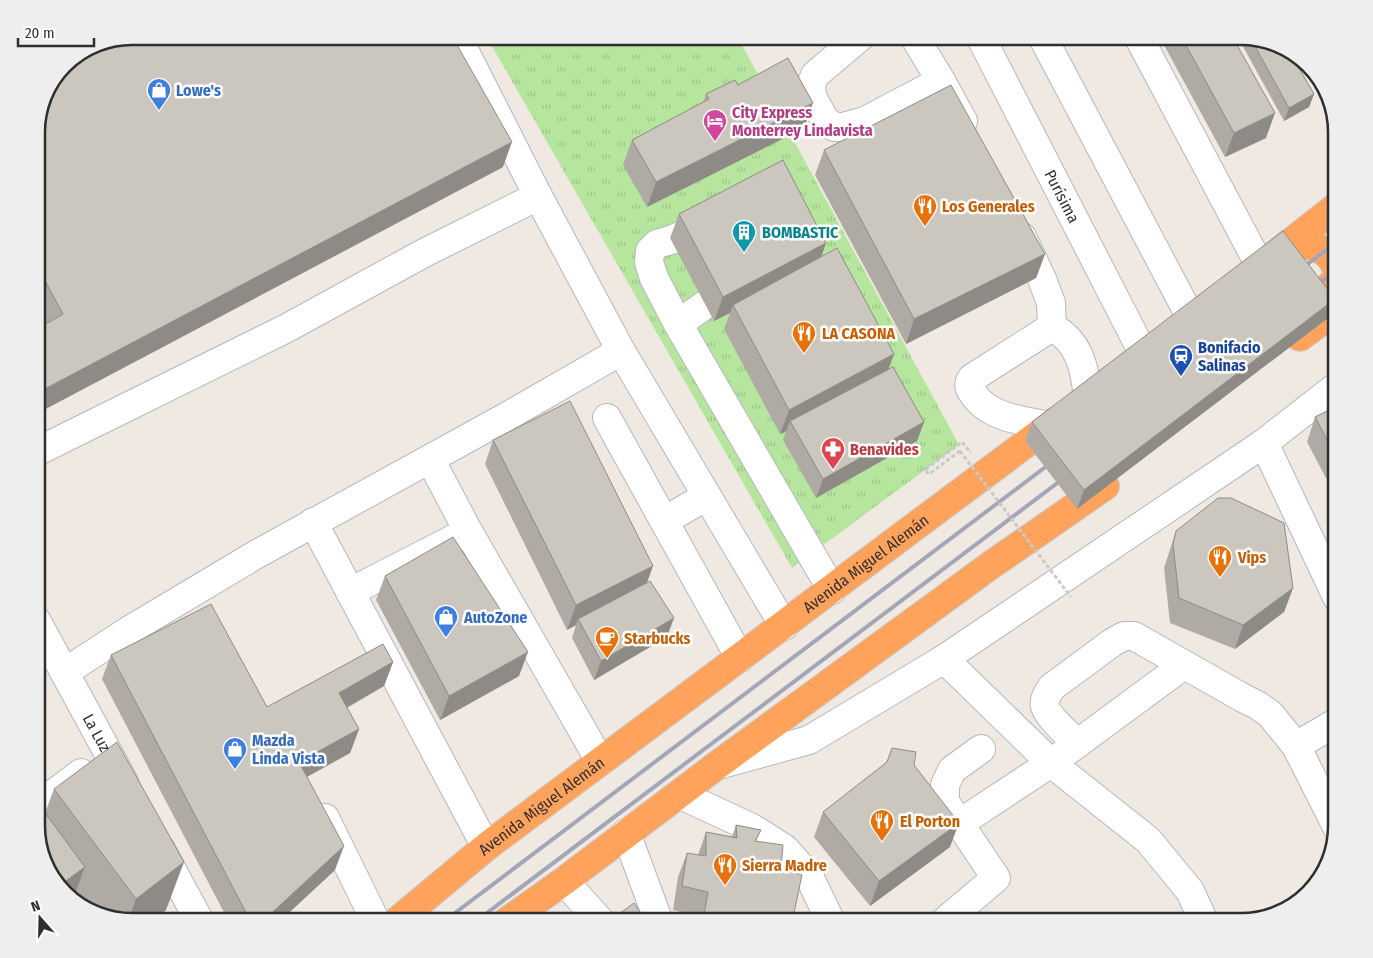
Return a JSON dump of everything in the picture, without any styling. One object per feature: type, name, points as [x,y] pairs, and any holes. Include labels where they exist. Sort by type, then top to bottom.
[{"type":"highway","points":[[1238,284],[1328,213]]},
{"type":"highway","points":[[1290,243],[1311,245],[1323,250],[1328,255]]},
{"type":"highway","points":[[1328,290],[1279,343],[1328,314]]},
{"type":"highway","name":"Avenida Miguel Alemán","points":[[407,913],[486,847],[1215,302]]},
{"type":"highway","points":[[519,913],[990,565],[1101,489],[1124,470]]},
{"type":"street","points":[[462,45],[538,196],[621,351],[784,626]]},
{"type":"street","points":[[850,45],[815,75],[811,85],[812,97],[825,120],[834,127],[843,127],[865,121],[940,80]]},
{"type":"street","points":[[919,45],[973,139]]},
{"type":"street","name":"Purísima","points":[[985,45],[1151,351]]},
{"type":"street","points":[[1045,45],[1151,351]]},
{"type":"street","points":[[1143,45],[1260,266]]},
{"type":"street","points":[[45,448],[279,332],[424,253],[538,196]]},
{"type":"street","points":[[730,213],[671,240],[657,244],[650,251],[649,262],[654,278],[678,324],[832,590]]},
{"type":"street","points":[[1013,216],[1042,279],[1051,304],[1052,327]]},
{"type":"street","points":[[678,324],[757,268]]},
{"type":"street","points":[[1052,327],[1068,338],[1080,356],[1088,398]]},
{"type":"street","points":[[1050,426],[1019,420],[986,408],[978,402],[969,389],[969,385],[972,378],[1052,327]]},
{"type":"street","points":[[65,672],[187,595],[313,522],[506,417],[621,351]]},
{"type":"street","points":[[716,766],[809,740],[944,659],[1264,443],[1328,393]]},
{"type":"street","points":[[607,418],[740,658]]},
{"type":"street","points":[[1264,443],[1328,578]]},
{"type":"street","points":[[430,459],[468,531],[600,761]]},
{"type":"street","points":[[664,521],[707,496]]},
{"type":"street","points":[[313,522],[486,847]]},
{"type":"street","points":[[350,592],[468,531]]},
{"type":"street","name":"La Luz","points":[[45,636],[136,803]]},
{"type":"street","points":[[1077,744],[1048,713],[1044,705],[1046,695],[1052,688],[1112,642],[1124,636],[1134,636],[1270,714],[1296,746],[1328,809]]},
{"type":"street","points":[[944,659],[1051,763],[1148,840],[1190,891],[1200,913]]},
{"type":"street","points":[[960,823],[1051,763],[1184,665]]},
{"type":"street","points":[[1296,746],[1328,727]]},
{"type":"street","points":[[955,913],[996,878],[945,802],[944,786],[952,770],[981,749]]},
{"type":"street","points":[[45,800],[108,753]]},
{"type":"street","points":[[679,794],[752,828],[785,849],[808,876],[826,913]]},
{"type":"street","points":[[316,800],[372,913]]},
{"type":"street","points":[[149,829],[195,913]]},
{"type":"street","points":[[626,834],[656,913]]},
{"type":"street","points":[[564,881],[593,913]]},
{"type":"path","points":[[962,442],[925,470],[929,474],[960,451],[1071,597]]},
{"type":"green space","points":[[491,45],[742,45],[959,445],[792,568]]},
{"type":"building","points":[[132,45],[457,45],[512,142],[45,389],[45,325],[63,314],[45,281],[45,126],[48,109],[54,93],[63,79],[84,60],[99,52],[115,47]]},
{"type":"building","points":[[1186,45],[1237,45],[1275,113],[1234,133]]},
{"type":"building","points":[[1255,46],[1280,54],[1298,67],[1314,94],[1289,108]]},
{"type":"building","points":[[788,58],[813,103],[656,182],[632,140],[709,99],[706,94],[735,80],[738,85]]},
{"type":"building","name":"Los Generales","points":[[951,85],[1045,254],[914,319],[824,150]]},
{"type":"building","name":"BOMBASTIC","points":[[783,160],[826,243],[723,297],[679,214]]},
{"type":"building","points":[[1283,231],[1328,290],[1328,304],[1084,490],[1032,422]]},
{"type":"building","name":"LA CASONA","points":[[837,248],[894,354],[789,410],[733,305]]},
{"type":"building","name":"Benavides","points":[[893,367],[924,422],[823,479],[790,421]]},
{"type":"building","points":[[570,401],[653,566],[576,605],[493,440]]},
{"type":"building","points":[[1328,410],[1328,441],[1315,417]]},
{"type":"building","points":[[1218,498],[1231,498],[1284,523],[1293,588],[1243,625],[1179,598],[1173,544],[1176,531]]},
{"type":"building","name":"AutoZone","points":[[453,537],[528,652],[449,696],[385,576]]},
{"type":"building","points":[[650,581],[674,618],[601,661],[578,619]]},
{"type":"building","name":"Mazda Linda Vista","points":[[211,604],[267,707],[383,644],[393,662],[339,693],[359,729],[299,762],[344,846],[272,913],[246,913],[111,655]]},
{"type":"building","points":[[117,742],[184,862],[136,899],[54,789]]},
{"type":"building","name":"El Porton","points":[[892,748],[916,752],[914,765],[959,823],[879,881],[823,812],[887,762]]},
{"type":"building","points":[[45,813],[85,867],[65,881],[63,879],[48,849],[45,832]]},
{"type":"building","points":[[736,825],[761,830],[755,841],[783,845],[781,867],[802,875],[794,913],[704,913],[708,892],[682,886],[687,853],[706,856],[706,832],[737,838]]},
{"type":"building","points":[[634,903],[641,913],[620,913]]},
{"type":"railway","points":[[1297,272],[1328,249]]},
{"type":"railway","points":[[1310,290],[1328,277]]},
{"type":"railway","points":[[455,913],[1056,459]]},
{"type":"railway","points":[[487,913],[1068,475]]},
{"type":"place","name":"Lowe's","points":[[159,111]]},
{"type":"place","name":"City Express Monterrey Lindavista","points":[[715,142]]},
{"type":"place","name":"Los Generales","points":[[925,227]]},
{"type":"place","name":"BOMBASTIC","points":[[744,253]]},
{"type":"place","name":"LA CASONA","points":[[804,354]]},
{"type":"place","name":"Bonifacio Salinas","points":[[1181,377]]},
{"type":"place","name":"Benavides","points":[[833,470]]},
{"type":"place","name":"Vips","points":[[1220,578]]},
{"type":"place","name":"AutoZone","points":[[446,638]]},
{"type":"place","name":"Starbucks","points":[[607,659]]},
{"type":"place","name":"Mazda Linda Vista","points":[[235,770]]},
{"type":"place","name":"El Porton","points":[[882,842]]},
{"type":"place","name":"Sierra Madre","points":[[725,886]]}]
